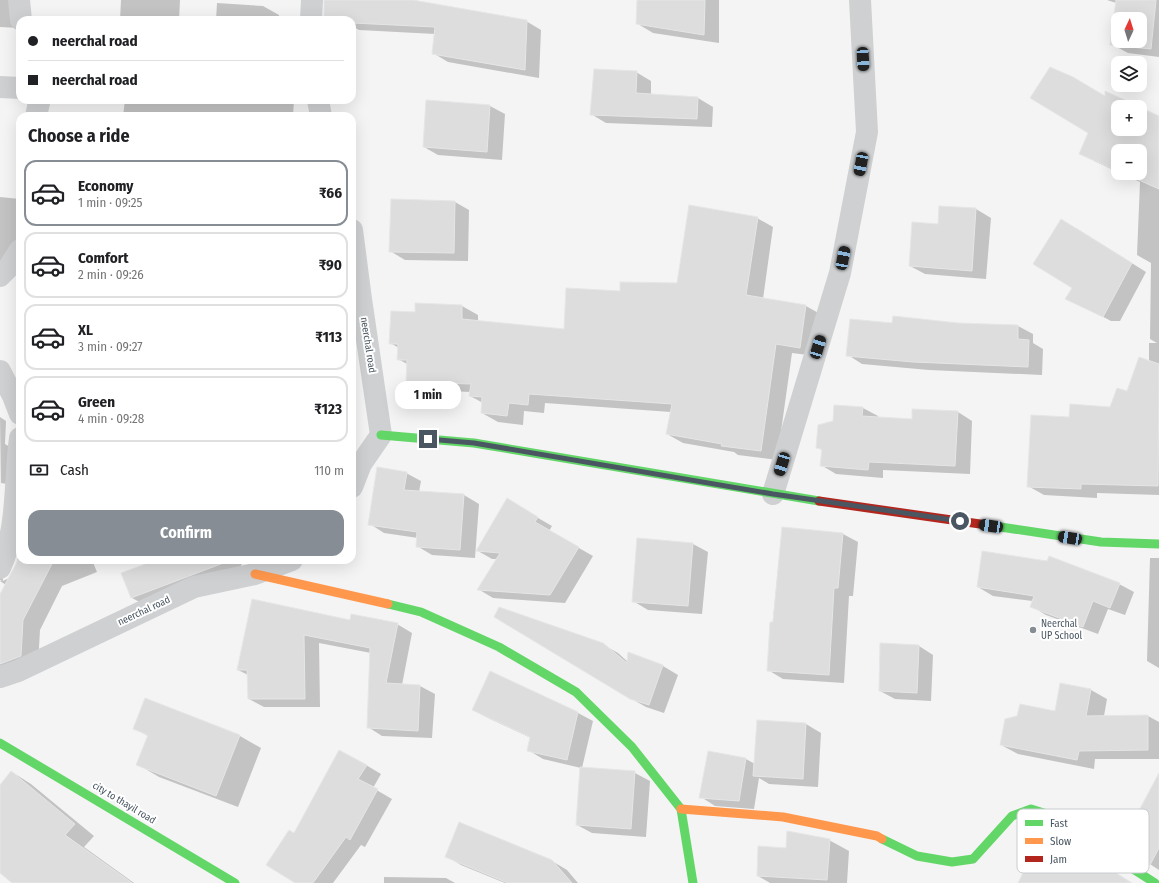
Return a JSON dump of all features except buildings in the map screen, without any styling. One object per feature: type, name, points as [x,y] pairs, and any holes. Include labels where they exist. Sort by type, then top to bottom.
[{"type":"street","points":[[19,0],[21,16]]},
{"type":"street","points":[[311,16],[312,0]]},
{"type":"street","points":[[773,494],[840,273],[867,132],[860,0]]},
{"type":"street","points":[[0,87],[16,88]]},
{"type":"street","points":[[0,276],[9,267],[16,256]]},
{"type":"street","name":"neerchal road","points":[[356,260],[381,435]]},
{"type":"street","points":[[0,371],[16,404]]},
{"type":"street","points":[[356,477],[361,464],[381,435],[474,443],[773,494],[1101,542],[1159,544]]},
{"type":"street","points":[[0,568],[13,526],[16,477]]},
{"type":"street","name":"neerchal road","points":[[0,676],[18,671],[194,587],[256,574],[282,564]]},
{"type":"street","points":[[256,574],[421,612],[499,648],[576,692],[632,747],[681,810],[693,883]]},
{"type":"street","name":"city to thayil road","points":[[0,744],[235,883]]},
{"type":"street","points":[[681,810],[791,819],[877,836],[917,856],[952,862],[973,859],[1012,816],[1017,814]]},
{"type":"street","points":[[1140,873],[1156,883],[1159,879]]},
{"type":"traffic: fast","points":[[381,435],[474,443],[819,501]]},
{"type":"traffic: fast","points":[[987,525],[1101,542],[1159,544]]},
{"type":"traffic: fast","points":[[388,604],[421,612],[499,647],[576,692],[632,747],[681,809],[693,883]]},
{"type":"traffic: fast","points":[[0,743],[235,883]]},
{"type":"traffic: fast","points":[[882,839],[917,856],[952,862],[973,859],[1012,816],[1017,814]]},
{"type":"traffic: fast","points":[[1139,873],[1155,883]]},
{"type":"traffic: slow","points":[[255,574],[388,604]]},
{"type":"traffic: slow","points":[[681,809],[783,817],[877,836],[882,839]]},
{"type":"traffic: jam","points":[[819,501],[987,525]]},
{"type":"place","name":"Neerchal UP School","points":[[1033,630]]},
{"type":"route","points":[[428,439],[474,443],[773,494],[960,521]]}]
